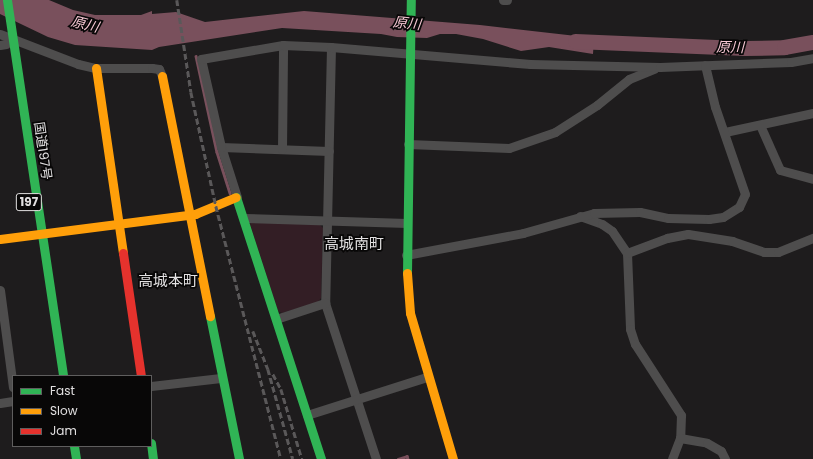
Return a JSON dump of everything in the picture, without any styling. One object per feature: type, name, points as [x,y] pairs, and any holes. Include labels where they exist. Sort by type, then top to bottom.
[{"type":"main road","name":"国道197号","points":[[5,37],[7,0]]},
{"type":"main road","points":[[411,0],[406,255],[410,313],[427,377],[453,459]]},
{"type":"main road","name":"国道197号","points":[[0,4],[37,234],[63,375]]},
{"type":"main road","points":[[96,68],[141,375]]},
{"type":"main road","points":[[162,76],[221,378],[239,459]]},
{"type":"main road","points":[[0,239],[189,214],[237,197],[321,459]]},
{"type":"main road","name":"国道197号","points":[[37,234],[54,375]]},
{"type":"main road","points":[[65,447],[67,459]]},
{"type":"main road","points":[[74,447],[76,459]]},
{"type":"main road","points":[[152,447],[153,459]]},
{"type":"street","points":[[5,37],[59,59],[96,68],[152,68],[159,70],[162,76]]},
{"type":"street","points":[[282,149],[284,45]]},
{"type":"street","points":[[237,197],[221,147],[202,59],[284,45],[410,51],[530,64],[660,67],[791,62],[813,58]]},
{"type":"street","points":[[331,47],[325,303],[376,459]]},
{"type":"street","points":[[406,255],[523,233],[579,216],[640,212],[668,218],[723,217],[739,207],[745,194],[736,173],[725,132],[715,108],[705,65]]},
{"type":"street","points":[[408,144],[509,148],[556,132],[597,105],[629,79],[660,67]]},
{"type":"street","points":[[725,132],[813,113]]},
{"type":"street","points":[[760,125],[780,170],[813,179]]},
{"type":"street","points":[[221,147],[329,151]]},
{"type":"street","points":[[579,216],[602,224],[612,231],[627,253],[630,329],[635,344],[681,415],[680,438],[672,459]]},
{"type":"street","points":[[244,218],[407,223]]},
{"type":"street","points":[[627,253],[667,238],[688,234],[732,241],[764,252],[778,252],[813,238]]},
{"type":"street","points":[[0,290],[12,380]]},
{"type":"street","points":[[276,319],[325,303]]},
{"type":"street","points":[[307,415],[427,377]]},
{"type":"street","points":[[152,386],[221,378]]},
{"type":"street","points":[[0,402],[12,401]]},
{"type":"street","points":[[680,438],[707,443],[721,451],[725,459]]},
{"type":"shaded area","points":[[252,222],[320,225],[323,228],[321,298],[318,302],[282,313],[278,311],[250,224]]},
{"type":"water","points":[[0,0],[49,0],[73,10],[95,15],[141,15],[152,11],[152,14],[176,12],[205,22],[304,11],[480,25],[594,38],[593,54],[549,47],[521,51],[483,39],[456,34],[440,34],[427,38],[397,37],[381,34],[282,28],[159,47],[152,50],[75,45],[48,37],[0,14]]},
{"type":"waterway","name":"原川","points":[[575,41],[745,48],[784,47],[813,42]]},
{"type":"waterway","points":[[196,56],[217,152],[230,193]]},
{"type":"waterway","points":[[398,459],[407,456],[408,459]]},
{"type":"railway","points":[[177,0],[191,92],[216,206],[281,459]]},
{"type":"railway","points":[[253,331],[268,369],[293,459]]},
{"type":"railway","points":[[273,374],[281,389],[302,459]]},
{"type":"traffic: fast","points":[[7,0],[63,375]]},
{"type":"traffic: fast","points":[[407,273],[411,0]]},
{"type":"traffic: fast","points":[[236,197],[321,459]]},
{"type":"traffic: fast","points":[[210,316],[239,459]]},
{"type":"traffic: fast","points":[[74,447],[76,459]]},
{"type":"traffic: fast","points":[[152,447],[153,459]]},
{"type":"traffic: slow","points":[[96,68],[123,253]]},
{"type":"traffic: slow","points":[[162,76],[210,316]]},
{"type":"traffic: slow","points":[[0,239],[195,214],[236,197]]},
{"type":"traffic: slow","points":[[407,273],[410,313],[453,459]]},
{"type":"traffic: jam","points":[[123,253],[141,375]]},
{"type":"district","name":"高城南町","points":[[354,244]]},
{"type":"district","name":"高城本町","points":[[168,281]]}]
